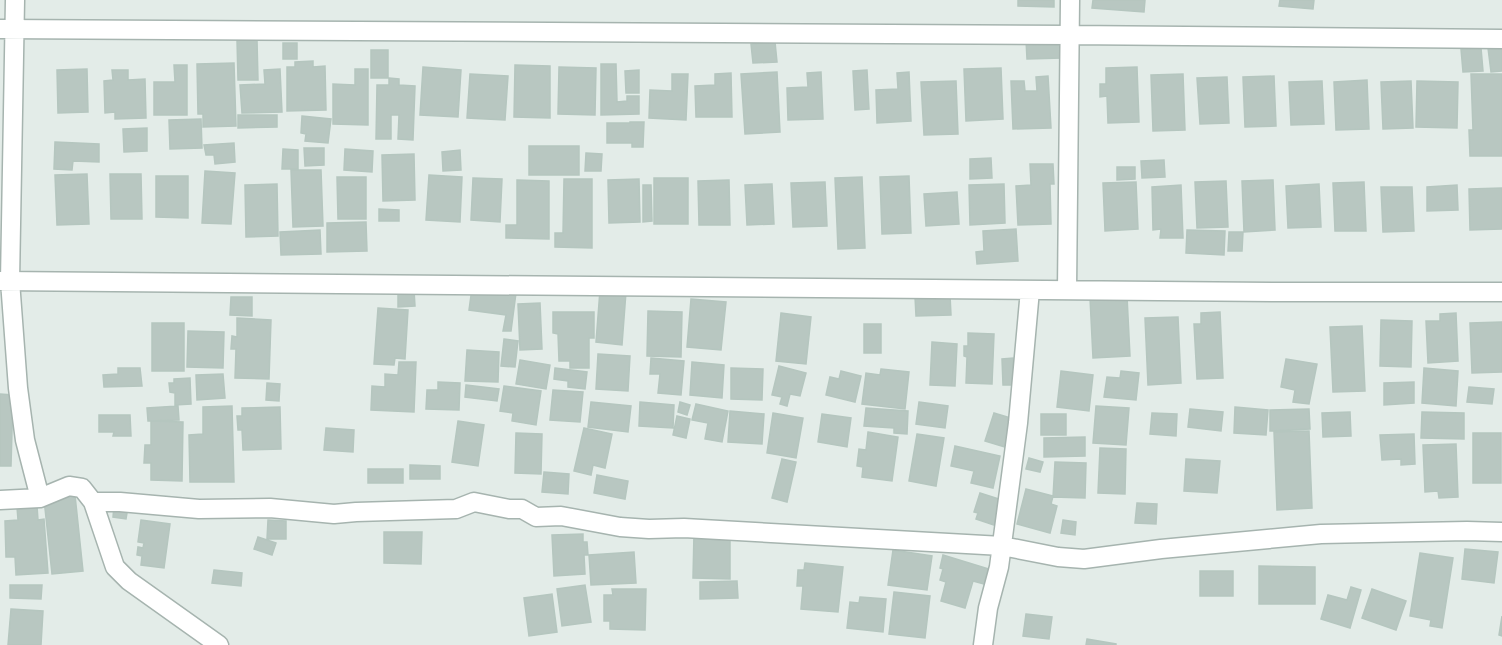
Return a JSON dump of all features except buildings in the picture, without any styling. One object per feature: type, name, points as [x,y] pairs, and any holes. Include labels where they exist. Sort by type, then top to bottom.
[{"type":"street","points":[[15,0],[8,29],[5,281],[25,440],[40,498]]},
{"type":"street","points":[[1067,290],[1070,0]]},
{"type":"street","points":[[8,29],[1502,39]]},
{"type":"street","points":[[5,281],[1502,292]]},
{"type":"street","points":[[983,645],[988,608],[1002,546],[1018,423],[1030,290]]},
{"type":"street","points":[[0,500],[40,498],[69,486],[82,488],[93,502],[116,567],[129,581],[219,645]]},
{"type":"street","points":[[93,502],[199,508],[270,508],[334,514],[456,509],[474,502],[522,509],[536,517],[561,516],[639,528],[684,528],[1002,546],[1058,557],[1084,559],[1161,549],[1321,534],[1502,532]]}]
